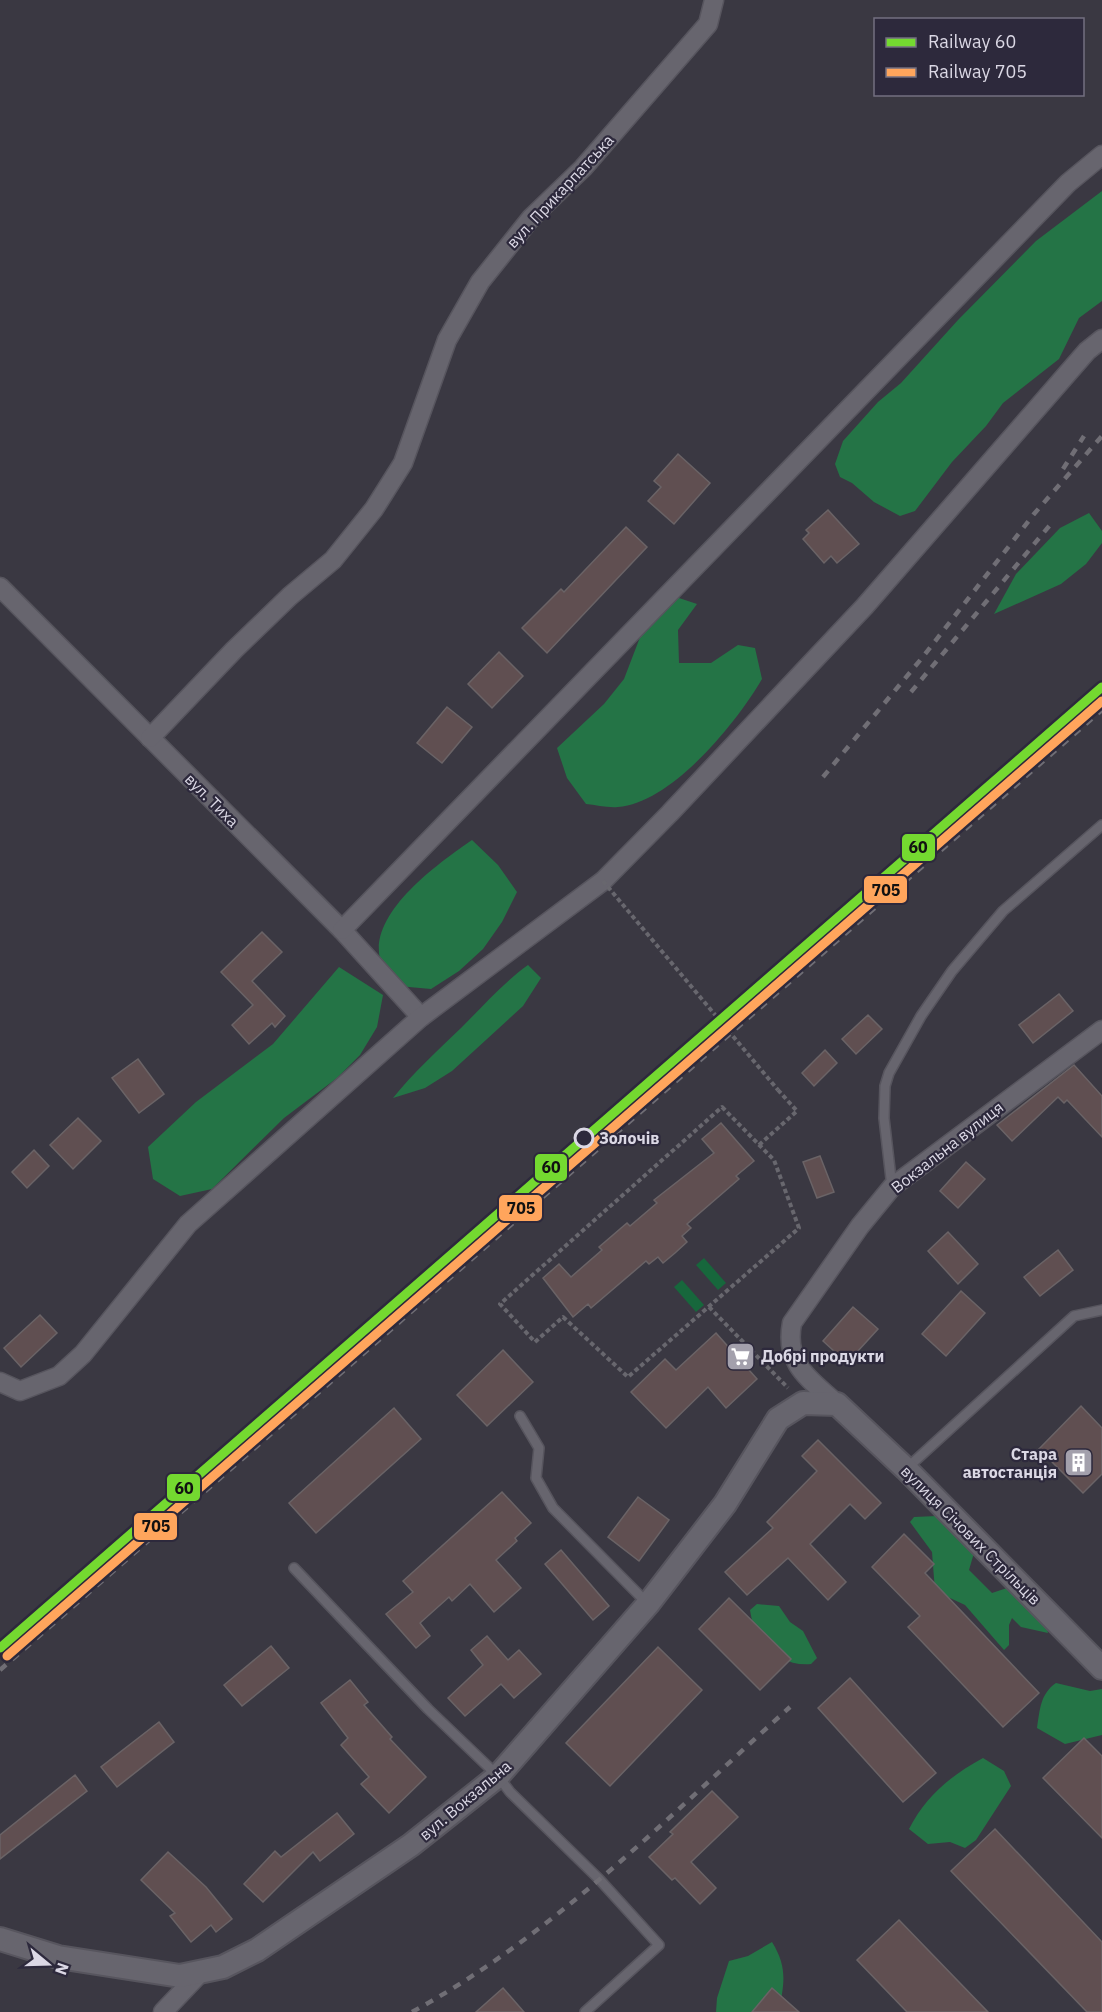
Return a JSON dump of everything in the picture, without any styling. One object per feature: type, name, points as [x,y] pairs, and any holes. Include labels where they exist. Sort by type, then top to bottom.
[{"type":"street","name":"вул. Прикарпатська","points":[[150,738],[234,650],[290,596],[333,560],[374,509],[403,463],[447,340],[480,282],[531,218],[583,168],[708,24],[714,0]]},
{"type":"street","points":[[342,930],[1059,192],[1102,155]]},
{"type":"street","points":[[0,1382],[20,1391],[59,1376],[83,1354],[188,1224],[421,1017],[603,880],[670,813],[865,606],[1087,351],[1102,339]]},
{"type":"street","name":"вул. Тиха","points":[[0,587],[342,930],[421,1017]]},
{"type":"street","name":"Вокзальна вулиця","points":[[837,1404],[801,1371],[793,1358],[788,1341],[792,1323],[860,1226],[892,1187],[1102,1030]]},
{"type":"street","points":[[803,1403],[837,1404]]},
{"type":"street","name":"вул. Вокзальна","points":[[0,1939],[58,1957],[116,1968],[180,1976],[223,1967],[257,1950],[321,1909],[411,1845],[498,1776],[648,1604],[725,1504],[778,1419],[803,1403]]},
{"type":"street","name":"вулиця Січових Стрільців","points":[[837,1404],[906,1469],[1101,1665]]},
{"type":"street","points":[[163,2012],[201,1973]]},
{"type":"lane","points":[[892,1187],[884,1118],[885,1086],[888,1073],[921,1016],[952,971],[1003,911],[1102,825]]},
{"type":"lane","points":[[906,1469],[1074,1316],[1102,1310]]},
{"type":"lane","points":[[520,1416],[539,1448],[536,1478],[553,1508],[648,1604]]},
{"type":"lane","points":[[294,1568],[428,1709],[498,1776],[510,1792],[599,1879],[659,1945],[585,2012]]},
{"type":"path","points":[[603,880],[797,1111],[759,1145]]},
{"type":"path","points":[[722,1107],[774,1160],[799,1228],[709,1307],[628,1377],[563,1317],[535,1342],[501,1304],[722,1107]]},
{"type":"path","points":[[709,1307],[803,1403]]},
{"type":"green space","points":[[1102,191],[1102,301],[1079,318],[1059,359],[1003,403],[986,426],[952,462],[915,511],[900,516],[874,502],[852,483],[840,477],[835,464],[843,441],[878,402],[901,383],[958,320],[1036,241]]},
{"type":"green space","points":[[1089,513],[1102,531],[1102,543],[1086,564],[1061,584],[994,614],[1016,574],[1060,528]]},
{"type":"green space","points":[[667,594],[697,604],[678,630],[679,663],[711,663],[738,645],[755,648],[762,679],[737,717],[701,758],[660,791],[639,802],[618,807],[586,804],[567,778],[557,748],[604,704],[624,679],[647,619]]},
{"type":"green space","points":[[472,840],[498,865],[517,892],[502,922],[483,949],[459,971],[431,989],[398,986],[385,970],[380,959],[379,941],[385,924],[396,907],[425,875]]},
{"type":"green space","points":[[528,965],[541,978],[523,1006],[452,1071],[425,1088],[393,1098],[417,1070],[493,995]]},
{"type":"green space","points":[[339,967],[383,995],[377,1027],[360,1055],[337,1078],[284,1118],[212,1189],[180,1196],[153,1179],[148,1147],[196,1102],[273,1044]]},
{"type":"green space","points":[[704,1258],[726,1283],[718,1290],[696,1265]]},
{"type":"green space","points":[[682,1280],[704,1305],[696,1312],[674,1287]]},
{"type":"green space","points":[[937,1516],[976,1546],[969,1570],[992,1593],[1013,1586],[1044,1616],[1048,1633],[1021,1627],[1012,1618],[1009,1625],[1009,1645],[1004,1650],[965,1605],[935,1591],[932,1552],[910,1522],[914,1517]]},
{"type":"green space","points":[[757,1604],[779,1606],[790,1622],[803,1631],[817,1658],[811,1664],[789,1661],[770,1650],[752,1621],[750,1610]]},
{"type":"green space","points":[[1056,1683],[1090,1691],[1102,1689],[1102,1735],[1065,1744],[1037,1728],[1044,1697]]},
{"type":"green space","points":[[983,1758],[1004,1771],[1011,1786],[976,1840],[965,1848],[950,1842],[928,1844],[909,1829],[923,1807],[940,1788]]},
{"type":"green space","points":[[772,1942],[783,1968],[779,2012],[716,2012],[717,1998],[729,1961],[748,1956]]},
{"type":"building","points":[[678,454],[710,483],[674,524],[648,501],[661,487],[654,481]]},
{"type":"building","points":[[828,510],[859,544],[837,563],[831,556],[824,563],[803,539],[809,533],[806,530]]},
{"type":"building","points":[[626,527],[647,547],[547,653],[522,628],[561,589],[564,592]]},
{"type":"building","points":[[499,652],[523,676],[492,708],[468,684]]},
{"type":"building","points":[[447,707],[472,727],[442,763],[417,743]]},
{"type":"building","points":[[262,932],[282,952],[252,981],[285,1016],[275,1027],[272,1023],[249,1044],[232,1025],[253,1005],[221,972]]},
{"type":"building","points":[[1059,994],[1073,1011],[1033,1043],[1019,1025]]},
{"type":"building","points":[[868,1015],[882,1029],[856,1054],[842,1039]]},
{"type":"building","points":[[825,1050],[837,1063],[814,1086],[802,1073]]},
{"type":"building","points":[[138,1059],[164,1094],[139,1113],[112,1078]]},
{"type":"building","points":[[1074,1065],[1102,1096],[1102,1137],[1067,1100],[1064,1103],[1058,1097],[1012,1141],[997,1125]]},
{"type":"building","points":[[78,1118],[101,1141],[73,1169],[50,1145]]},
{"type":"building","name":"Золочів","points":[[721,1123],[754,1161],[736,1176],[739,1179],[687,1224],[691,1228],[682,1236],[687,1242],[675,1253],[663,1263],[658,1257],[649,1264],[646,1261],[591,1308],[588,1304],[573,1317],[543,1278],[559,1264],[571,1277],[602,1250],[599,1247],[627,1223],[630,1226],[657,1203],[654,1200],[714,1153],[702,1139]]},
{"type":"building","points":[[34,1150],[49,1166],[27,1188],[12,1172]]},
{"type":"building","points":[[820,1156],[834,1192],[817,1198],[803,1162]]},
{"type":"building","points":[[966,1162],[985,1179],[958,1208],[940,1191]]},
{"type":"building","points":[[948,1232],[978,1264],[958,1284],[928,1251]]},
{"type":"building","points":[[1058,1250],[1073,1270],[1040,1296],[1024,1277]]},
{"type":"building","points":[[961,1291],[985,1313],[946,1356],[922,1334]]},
{"type":"building","points":[[853,1307],[878,1329],[847,1363],[823,1341]]},
{"type":"building","points":[[40,1315],[57,1333],[21,1367],[4,1348]]},
{"type":"building","points":[[716,1333],[757,1379],[726,1408],[708,1387],[666,1428],[631,1392],[665,1359],[676,1370]]},
{"type":"building","points":[[503,1350],[533,1382],[487,1426],[457,1395]]},
{"type":"building","name":"Стара автостанція","points":[[1081,1406],[1102,1428],[1102,1474],[1083,1493],[1039,1449]]},
{"type":"building","points":[[394,1408],[421,1439],[316,1533],[289,1503]]},
{"type":"building","points":[[818,1440],[881,1503],[865,1519],[850,1504],[810,1544],[846,1582],[828,1600],[788,1558],[747,1595],[725,1572],[773,1528],[767,1522],[817,1471],[802,1456]]},
{"type":"building","points":[[502,1492],[531,1523],[515,1538],[517,1541],[496,1560],[521,1588],[494,1612],[470,1584],[452,1601],[449,1597],[420,1623],[430,1636],[416,1648],[386,1614],[413,1592],[403,1581]]},
{"type":"building","points":[[638,1497],[669,1520],[639,1561],[608,1537]]},
{"type":"building","points":[[904,1534],[934,1564],[925,1573],[1039,1693],[1003,1727],[908,1627],[920,1616],[872,1567]]},
{"type":"building","points":[[561,1550],[609,1606],[593,1620],[545,1564]]},
{"type":"building","points":[[729,1598],[791,1659],[760,1690],[699,1629]]},
{"type":"building","points":[[487,1636],[508,1660],[519,1650],[541,1674],[514,1698],[501,1684],[465,1716],[448,1698],[483,1665],[471,1650]]},
{"type":"building","points":[[271,1646],[289,1668],[242,1706],[224,1685]]},
{"type":"building","points":[[658,1647],[702,1690],[610,1786],[566,1743]]},
{"type":"building","points":[[850,1678],[936,1773],[903,1802],[818,1708]]},
{"type":"building","points":[[350,1680],[368,1702],[364,1705],[392,1737],[390,1739],[426,1777],[389,1813],[361,1784],[369,1777],[341,1745],[348,1738],[321,1703]]},
{"type":"building","points":[[159,1722],[174,1742],[117,1787],[101,1767]]},
{"type":"building","points":[[1084,1738],[1102,1756],[1102,1838],[1043,1778]]},
{"type":"building","points":[[75,1775],[87,1791],[0,1859],[0,1835]]},
{"type":"building","points":[[712,1791],[738,1817],[691,1862],[716,1888],[700,1904],[675,1878],[672,1880],[649,1857],[673,1834],[670,1832]]},
{"type":"building","points":[[337,1813],[354,1834],[320,1861],[313,1852],[263,1902],[244,1884],[275,1851],[281,1857]]},
{"type":"building","points":[[995,1829],[1102,1942],[1102,2012],[1087,2012],[951,1871]]},
{"type":"building","points":[[168,1852],[206,1887],[232,1919],[216,1932],[211,1925],[191,1942],[170,1916],[175,1913],[141,1880]]},
{"type":"building","points":[[899,1920],[988,2012],[907,2012],[857,1960]]},
{"type":"building","points":[[503,1988],[524,2012],[476,2012]]},
{"type":"building","points":[[772,1988],[799,2012],[752,2012]]},
{"type":"railway","points":[[1063,469],[1084,436]]},
{"type":"railway","points":[[823,777],[922,658],[1034,514],[1102,436]]},
{"type":"railway","points":[[911,692],[1050,525]]},
{"type":"railway","points":[[0,1670],[1102,710]]},
{"type":"railway","points":[[412,2012],[464,1981],[563,1910],[656,1830],[790,1707]]},
{"type":"rail line","name":"60","points":[[0,1648],[1102,687]]},
{"type":"rail line","name":"705","points":[[7,1656],[1102,701]]},
{"type":"place","name":"Золочів","points":[[584,1138]]},
{"type":"place","name":"Добрі продукти","points":[[740,1356]]},
{"type":"place","name":"Стара автостанція","points":[[1078,1463]]}]
